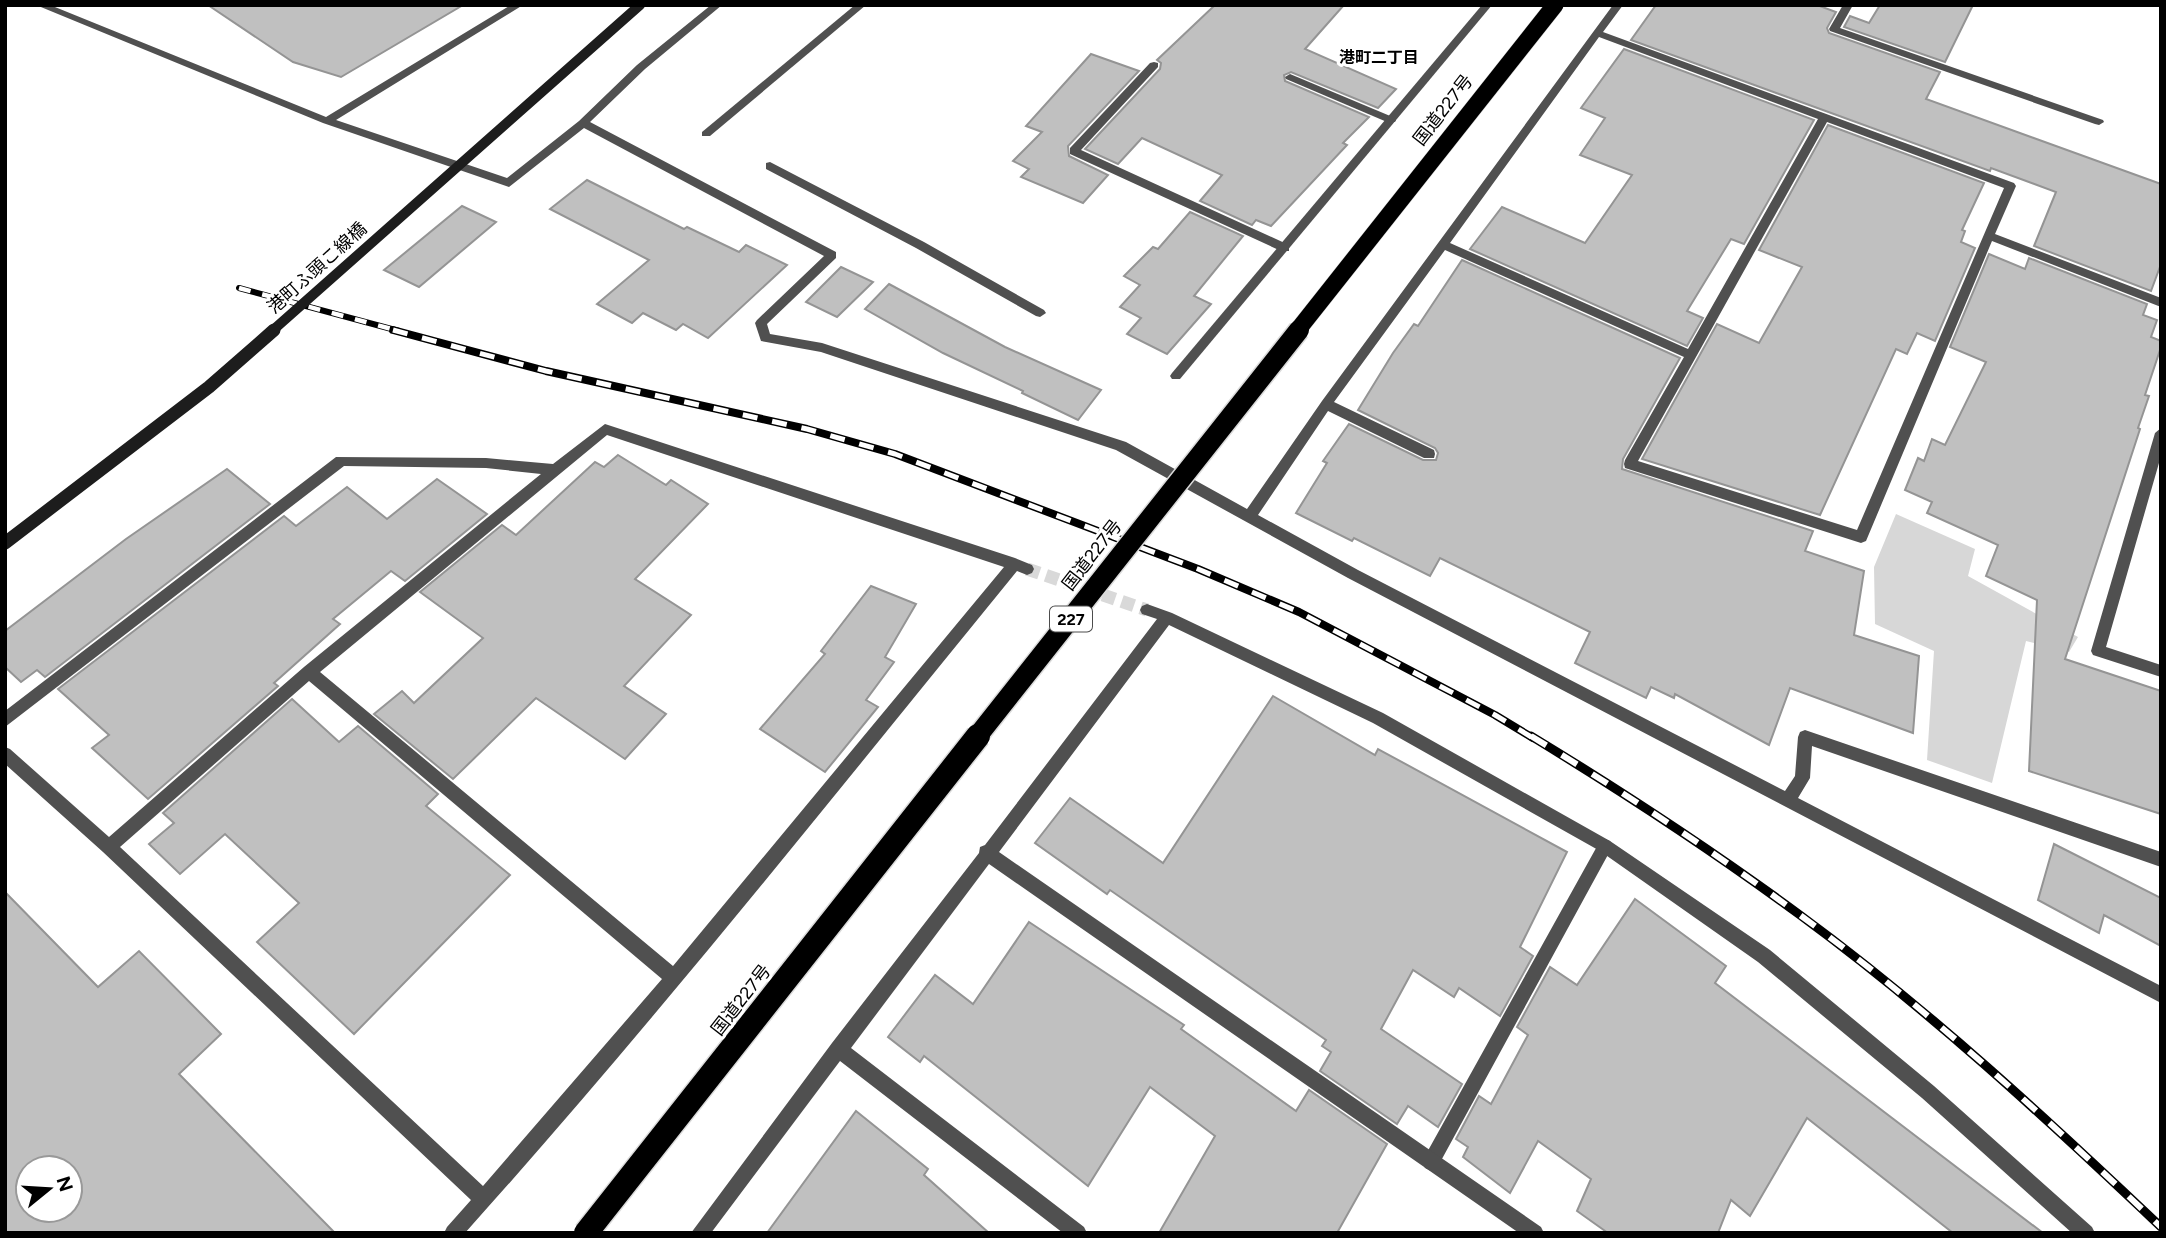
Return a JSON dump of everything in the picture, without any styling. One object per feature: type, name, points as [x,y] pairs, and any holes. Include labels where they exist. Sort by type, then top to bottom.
[{"type":"highway","name":"国道227号","points":[[586,1233],[1555,5]]},
{"type":"street","points":[[41,5],[327,121],[509,183],[583,123],[641,68],[717,5]]},
{"type":"street","points":[[327,121],[518,5]]},
{"type":"street","name":"港町ふ頭こ線橋","points":[[5,543],[209,387],[640,5]]},
{"type":"street","points":[[706,134],[861,5]]},
{"type":"street","points":[[1176,376],[1487,5]]},
{"type":"street","points":[[1250,516],[1326,404],[1618,5]]},
{"type":"street","points":[[1848,5],[1834,29],[2099,122]]},
{"type":"street","points":[[1597,33],[2010,186],[1861,537],[1630,464],[1824,118]]},
{"type":"street","points":[[1154,65],[1074,151],[1285,248]]},
{"type":"street","points":[[1290,77],[1391,120]]},
{"type":"street","points":[[583,123],[832,255],[761,323],[765,338],[822,348],[1121,446],[1366,580],[2161,995]]},
{"type":"street","points":[[770,166],[920,245],[1040,313]]},
{"type":"street","points":[[1990,236],[2161,303]]},
{"type":"street","points":[[1442,244],[1692,356]]},
{"type":"street","points":[[1326,404],[1429,454]]},
{"type":"street","points":[[109,847],[309,673],[605,429],[1021,566],[541,1135],[453,1233]]},
{"type":"street","points":[[2161,433],[2098,651],[2161,671]]},
{"type":"street","points":[[5,720],[341,461],[486,463],[556,470]]},
{"type":"street","points":[[1147,610],[1167,617],[1378,718],[1605,846],[1764,956],[1928,1092],[2086,1233]]},
{"type":"street","points":[[700,1233],[986,852],[1167,617]]},
{"type":"street","points":[[309,673],[674,978]]},
{"type":"street","points":[[1788,801],[1801,778],[1805,737],[2161,860]]},
{"type":"street","points":[[5,754],[109,847],[482,1198]]},
{"type":"street","points":[[1431,1162],[1605,846]]},
{"type":"street","points":[[986,852],[1535,1233]]},
{"type":"street","points":[[838,1049],[1078,1233]]},
{"type":"shaded area","points":[[1896,514],[1975,549],[1968,576],[2078,637],[2069,652],[2026,641],[1992,783],[1927,760],[1934,651],[1875,624],[1874,567]]},
{"type":"building","points":[[208,5],[463,5],[341,77],[293,62]]},
{"type":"building","points":[[1215,5],[1344,5],[1305,49],[1396,89],[1378,108],[1291,72],[1284,75],[1285,81],[1369,117],[1343,143],[1347,145],[1271,226],[1256,220],[1252,225],[1200,201],[1222,175],[1142,138],[1118,164],[1085,149],[1160,69],[1161,63],[1157,60]]},
{"type":"building","points":[[1656,5],[1817,5],[1836,12],[1827,28],[1829,33],[1940,72],[1926,99],[2161,184],[2161,264],[2151,291],[2034,246],[2056,192],[1991,168],[1990,171],[1631,40]]},
{"type":"building","points":[[1880,5],[1973,5],[1945,62],[1844,27],[1850,16],[1869,23]]},
{"type":"building","points":[[1624,49],[1814,120],[1744,244],[1731,239],[1687,311],[1703,318],[1687,346],[1470,249],[1502,207],[1585,243],[1632,175],[1580,155],[1605,118],[1581,108]]},
{"type":"building","points":[[1091,54],[1139,71],[1068,146],[1069,156],[1108,175],[1083,203],[1021,177],[1029,169],[1013,161],[1042,132],[1026,126]]},
{"type":"building","points":[[1828,125],[1984,183],[1962,230],[1965,231],[1961,242],[1975,248],[1935,341],[1917,333],[1907,354],[1896,349],[1820,515],[1642,459],[1717,324],[1759,343],[1802,267],[1759,250]]},
{"type":"building","points":[[587,180],[684,229],[687,227],[739,252],[746,245],[787,265],[708,338],[683,324],[676,330],[643,313],[632,323],[597,304],[649,260],[550,209]]},
{"type":"building","points":[[462,206],[496,222],[419,287],[384,270]]},
{"type":"building","points":[[1190,212],[1243,236],[1194,296],[1211,304],[1167,354],[1127,334],[1141,318],[1120,307],[1140,285],[1124,276],[1153,247],[1158,249]]},
{"type":"building","points":[[1989,254],[2025,269],[2029,258],[2147,304],[2143,315],[2157,320],[2151,337],[2161,341],[2161,347],[2145,395],[2149,396],[2065,659],[2161,691],[2161,814],[2029,771],[2037,600],[1986,576],[1998,545],[1927,513],[1932,502],[1905,490],[1918,458],[1924,461],[1932,439],[1945,445],[1986,362],[1950,347]]},
{"type":"building","points":[[1462,260],[1680,358],[1623,459],[1622,469],[1813,531],[1805,551],[1864,571],[1854,635],[1919,656],[1913,733],[1790,688],[1769,745],[1675,694],[1674,698],[1651,687],[1646,698],[1575,663],[1590,632],[1440,558],[1430,576],[1296,513],[1327,463],[1323,461],[1349,424],[1423,460],[1436,460],[1438,453],[1435,448],[1358,410],[1393,353],[1414,324],[1418,326]]},
{"type":"building","points":[[841,267],[873,282],[837,317],[806,302]]},
{"type":"building","points":[[889,284],[1005,347],[1101,390],[1078,420],[1022,393],[1023,391],[943,353],[865,309]]},
{"type":"building","points":[[618,455],[666,485],[671,480],[708,504],[635,579],[691,615],[624,686],[666,714],[625,759],[536,698],[453,779],[374,714],[402,691],[414,703],[483,638],[420,592],[502,525],[516,535],[595,462],[604,467]]},
{"type":"building","points":[[227,469],[270,504],[45,677],[37,670],[21,682],[5,667],[5,631],[126,539]]},
{"type":"building","points":[[437,479],[487,514],[405,581],[391,571],[333,619],[340,624],[274,683],[278,686],[148,799],[92,748],[109,735],[58,689],[284,516],[296,526],[347,487],[387,519]]},
{"type":"building","points":[[871,586],[916,604],[885,657],[894,662],[866,700],[878,707],[825,772],[760,729],[825,654],[821,651]]},
{"type":"building","points":[[1273,696],[1375,755],[1378,749],[1567,852],[1520,947],[1533,956],[1500,1016],[1459,988],[1454,997],[1413,970],[1381,1029],[1462,1084],[1438,1127],[1408,1106],[1397,1124],[1320,1071],[1331,1052],[1322,1046],[1326,1040],[1110,890],[1107,894],[1035,843],[1070,798],[1163,863]]},
{"type":"building","points":[[292,699],[339,742],[358,726],[438,794],[426,806],[510,875],[354,1034],[257,942],[299,903],[225,834],[180,874],[149,844],[174,823],[163,813]]},
{"type":"building","points":[[2054,844],[2161,898],[2161,946],[2104,915],[2099,933],[2038,900]]},
{"type":"building","points":[[5,892],[98,987],[139,951],[221,1034],[179,1074],[335,1233],[5,1233]]},
{"type":"building","points":[[1635,899],[1726,966],[1715,983],[2043,1233],[1953,1233],[1807,1118],[1750,1216],[1731,1200],[1718,1233],[1608,1233],[1577,1211],[1591,1179],[1538,1141],[1510,1193],[1463,1157],[1468,1147],[1456,1139],[1479,1096],[1491,1104],[1528,1035],[1517,1027],[1550,967],[1577,985]]},
{"type":"building","points":[[1029,922],[1184,1025],[1181,1029],[1296,1111],[1309,1090],[1387,1144],[1337,1233],[1159,1233],[1215,1136],[1150,1087],[1088,1186],[924,1056],[920,1062],[888,1037],[935,975],[973,1004]]},
{"type":"building","points":[[856,1111],[928,1169],[924,1175],[989,1233],[767,1233]]},
{"type":"tunnel","points":[[1027,569],[1147,610]]},
{"type":"railway","points":[[239,288],[399,331]]},
{"type":"railway","points":[[393,330],[546,371],[807,429],[895,454],[1198,569],[1299,612],[1495,715],[1533,738]]},
{"type":"railway","points":[[1531,736],[1701,845],[1848,951],[1985,1065],[2161,1227]]},
{"type":"district","name":"港町二丁目","points":[[1379,57]]}]
